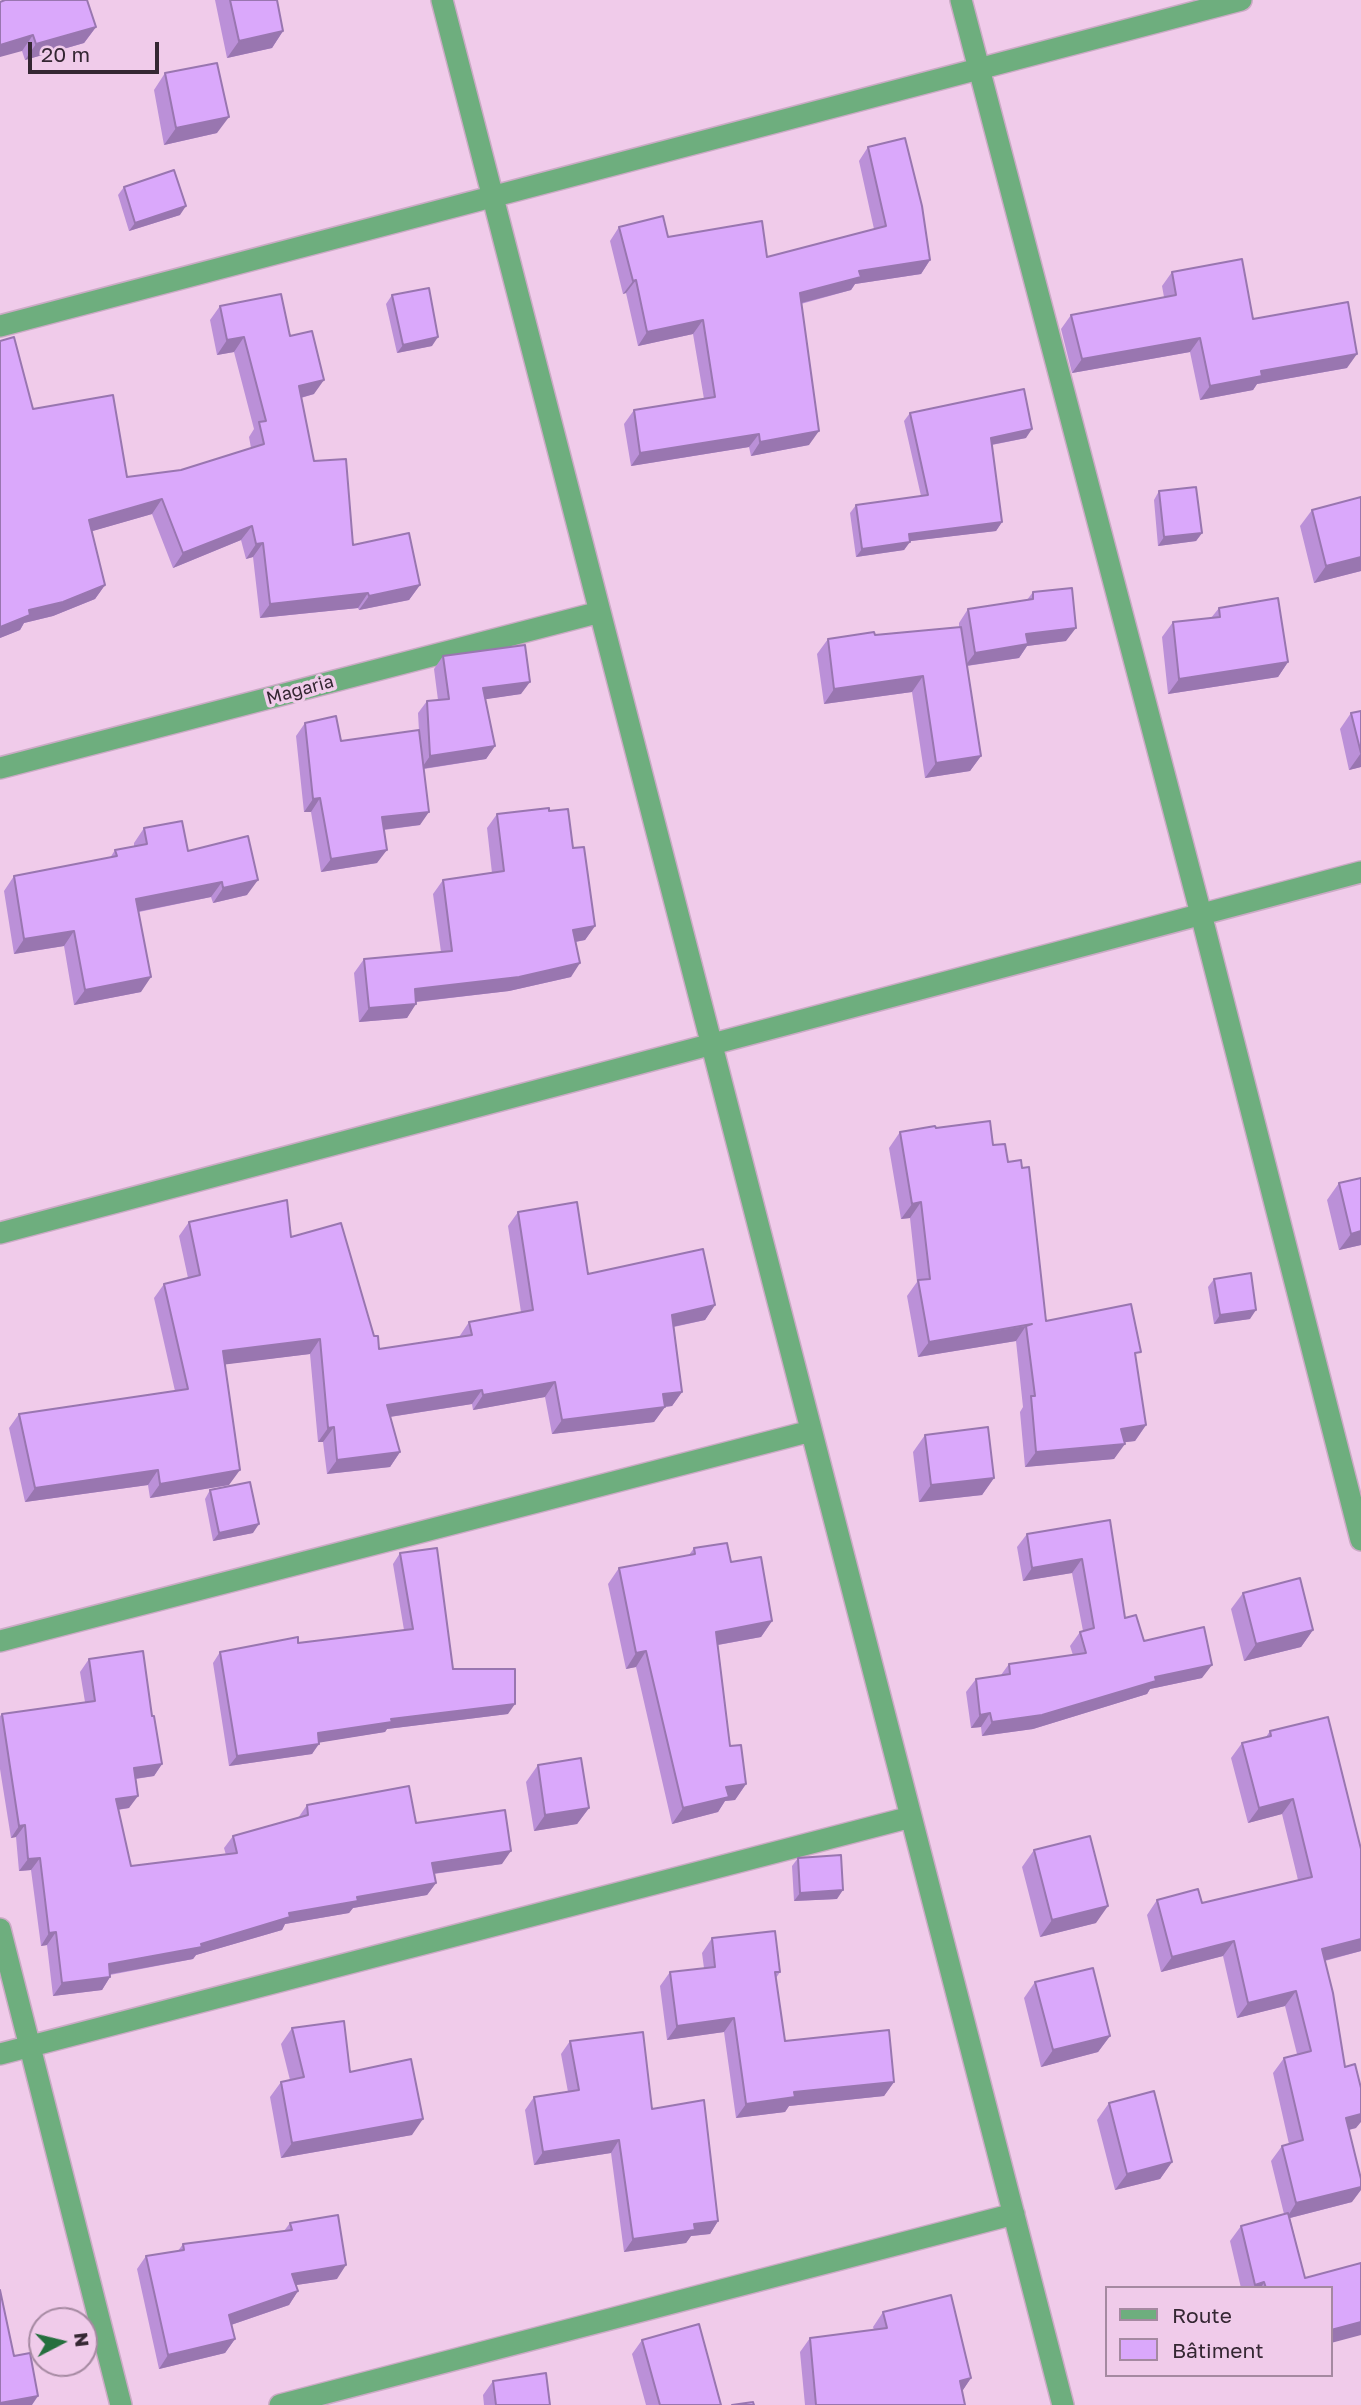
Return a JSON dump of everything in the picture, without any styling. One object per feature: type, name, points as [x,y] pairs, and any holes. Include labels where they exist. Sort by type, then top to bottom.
[{"type":"street","points":[[442,0],[1063,2405]]},
{"type":"street","points":[[961,0],[1201,914],[1361,1540]]},
{"type":"street","points":[[0,326],[1241,0]]},
{"type":"street","name":"Magaria","points":[[0,768],[600,612]]},
{"type":"street","points":[[0,1233],[1361,872]]},
{"type":"street","points":[[0,1641],[811,1431]]},
{"type":"street","points":[[0,2054],[911,1817]]},
{"type":"street","points":[[0,1929],[121,2405]]},
{"type":"street","points":[[280,2405],[1014,2214]]},
{"type":"building","points":[[87,0],[96,27],[36,44],[33,35],[0,45],[0,2]]},
{"type":"building","points":[[230,0],[277,0],[283,31],[239,41]]},
{"type":"building","points":[[217,63],[229,117],[176,128],[165,73]]},
{"type":"building","points":[[905,138],[922,206],[930,260],[859,271],[861,277],[800,293],[819,431],[760,442],[759,434],[640,453],[634,410],[715,397],[703,320],[647,332],[636,280],[633,281],[619,227],[663,216],[668,237],[762,221],[767,257],[886,226],[868,147]]},
{"type":"building","points":[[174,170],[186,206],[135,223],[124,187]]},
{"type":"building","points":[[1242,259],[1253,319],[1348,302],[1357,354],[1261,371],[1262,376],[1210,386],[1200,338],[1082,359],[1071,315],[1176,295],[1172,272]]},
{"type":"building","points":[[429,288],[438,337],[403,345],[392,295]]},
{"type":"building","points":[[281,294],[290,336],[312,331],[324,380],[299,386],[314,461],[346,459],[353,545],[409,533],[420,585],[369,596],[368,593],[270,604],[263,543],[256,544],[252,526],[183,553],[162,499],[89,520],[105,585],[63,602],[29,610],[30,615],[0,627],[0,341],[14,337],[33,409],[113,395],[127,477],[181,470],[264,444],[259,422],[266,421],[244,337],[227,340],[220,306]]},
{"type":"building","points":[[1024,389],[1032,429],[991,438],[1002,522],[909,534],[910,542],[862,549],[856,505],[928,495],[910,413]]},
{"type":"building","points":[[1196,487],[1202,533],[1164,537],[1159,491]]},
{"type":"building","points":[[1361,497],[1361,557],[1326,566],[1312,510]]},
{"type":"building","points":[[1072,588],[1076,628],[1026,634],[1028,644],[975,653],[968,609],[1033,599],[1033,592]]},
{"type":"building","points":[[1278,598],[1288,662],[1179,679],[1173,622],[1220,617],[1219,608]]},
{"type":"building","points":[[961,627],[981,756],[936,763],[923,676],[834,689],[828,639],[874,632],[875,635]]},
{"type":"building","points":[[525,645],[530,682],[483,688],[495,746],[430,756],[427,701],[449,699],[443,656]]},
{"type":"building","points":[[1361,711],[1361,753],[1351,713]]},
{"type":"building","points":[[336,716],[341,741],[419,730],[429,812],[382,817],[387,850],[331,859],[320,798],[313,799],[305,723]]},
{"type":"building","points":[[549,808],[549,811],[568,809],[573,848],[584,847],[595,926],[573,930],[580,963],[519,977],[415,989],[416,1004],[369,1008],[364,959],[452,951],[443,880],[504,871],[497,814]]},
{"type":"building","points":[[182,821],[188,851],[248,836],[258,880],[223,888],[222,882],[136,899],[151,977],[85,990],[74,931],[24,939],[14,876],[117,856],[115,850],[147,844],[144,828]]},
{"type":"building","points":[[990,1121],[993,1145],[1005,1144],[1008,1162],[1021,1160],[1022,1168],[1029,1167],[1046,1321],[1131,1304],[1141,1352],[1135,1353],[1146,1425],[1121,1429],[1125,1444],[1036,1452],[1031,1396],[1035,1396],[1026,1326],[1032,1324],[929,1342],[918,1280],[930,1279],[921,1202],[912,1204],[900,1132]]},
{"type":"building","points":[[1361,1178],[1361,1231],[1351,1234],[1339,1183]]},
{"type":"building","points":[[287,1200],[291,1237],[341,1223],[374,1336],[378,1336],[379,1349],[472,1335],[469,1322],[533,1310],[518,1212],[577,1202],[588,1274],[703,1249],[715,1305],[672,1315],[682,1392],[663,1394],[665,1407],[562,1420],[555,1382],[483,1395],[482,1390],[387,1405],[400,1452],[337,1460],[334,1427],[328,1428],[320,1339],[223,1351],[240,1470],[160,1484],[158,1470],[35,1488],[19,1414],[188,1389],[164,1284],[200,1275],[189,1222]]},
{"type":"building","points":[[1251,1273],[1256,1310],[1220,1315],[1214,1279]]},
{"type":"building","points":[[988,1427],[994,1478],[931,1485],[925,1435]]},
{"type":"building","points":[[250,1482],[259,1524],[219,1533],[210,1490]]},
{"type":"building","points":[[1110,1520],[1125,1618],[1136,1615],[1144,1641],[1204,1627],[1212,1665],[1155,1677],[1156,1681],[1042,1715],[992,1722],[990,1713],[980,1715],[976,1679],[1010,1674],[1009,1664],[1086,1653],[1080,1632],[1094,1628],[1082,1559],[1032,1568],[1027,1534]]},
{"type":"building","points":[[727,1543],[731,1562],[761,1557],[772,1621],[716,1632],[730,1746],[741,1745],[746,1784],[726,1787],[729,1797],[683,1808],[646,1651],[636,1653],[619,1568],[695,1554],[694,1548]]},
{"type":"building","points":[[437,1548],[453,1669],[515,1669],[515,1704],[391,1719],[392,1722],[318,1733],[319,1744],[237,1756],[220,1652],[298,1637],[298,1643],[413,1629],[400,1553]]},
{"type":"building","points":[[1300,1578],[1313,1630],[1256,1644],[1243,1593]]},
{"type":"building","points":[[143,1651],[162,1764],[134,1768],[138,1796],[116,1799],[131,1866],[237,1853],[233,1836],[308,1815],[307,1805],[409,1786],[416,1823],[505,1810],[511,1851],[432,1863],[436,1883],[289,1913],[290,1917],[201,1944],[202,1947],[109,1964],[110,1977],[62,1983],[56,1932],[49,1933],[40,1858],[28,1859],[25,1825],[19,1826],[2,1714],[95,1701],[89,1659]]},
{"type":"building","points":[[1328,1717],[1361,1849],[1361,1939],[1322,1949],[1333,1993],[1345,2067],[1355,2064],[1361,2088],[1361,2114],[1346,2118],[1361,2187],[1296,2203],[1282,2146],[1303,2140],[1284,2058],[1311,2051],[1296,1991],[1248,2003],[1234,1941],[1172,1957],[1157,1900],[1198,1889],[1202,1903],[1312,1877],[1293,1799],[1259,1808],[1242,1743],[1271,1736],[1270,1731]]},
{"type":"building","points":[[581,1758],[589,1808],[545,1815],[538,1765]]},
{"type":"building","points":[[1090,1836],[1108,1906],[1052,1920],[1034,1850]]},
{"type":"building","points":[[841,1855],[843,1890],[800,1893],[798,1858]]},
{"type":"building","points":[[775,1931],[780,1972],[775,1972],[785,2041],[889,2030],[894,2082],[794,2092],[795,2097],[746,2104],[734,2018],[677,2026],[670,1972],[715,1967],[712,1938]]},
{"type":"building","points":[[1093,1968],[1110,2036],[1053,2050],[1035,1982]]},
{"type":"building","points":[[344,2021],[350,2072],[411,2059],[423,2119],[292,2143],[281,2082],[304,2077],[292,2028]]},
{"type":"building","points":[[643,2032],[652,2109],[704,2100],[718,2221],[694,2224],[695,2230],[633,2239],[619,2140],[543,2152],[534,2097],[579,2090],[570,2041]]},
{"type":"building","points":[[1154,2091],[1172,2162],[1127,2174],[1109,2103]]},
{"type":"building","points":[[1288,2213],[1305,2278],[1361,2263],[1361,2322],[1333,2329],[1333,2286],[1265,2286],[1264,2282],[1255,2285],[1241,2226]]},
{"type":"building","points":[[338,2215],[346,2265],[292,2274],[298,2291],[229,2315],[235,2339],[168,2355],[146,2256],[184,2250],[183,2244],[292,2230],[290,2223]]},
{"type":"building","points":[[0,2290],[14,2356],[28,2353],[28,2377],[34,2377],[38,2396],[0,2403]]},
{"type":"building","points":[[951,2295],[971,2378],[960,2381],[965,2405],[816,2405],[810,2338],[887,2328],[883,2312]]},
{"type":"building","points":[[699,2324],[721,2405],[660,2405],[642,2340]]},
{"type":"building","points":[[546,2373],[550,2405],[496,2405],[493,2381]]},
{"type":"building","points":[[753,2402],[754,2405],[732,2405]]}]
